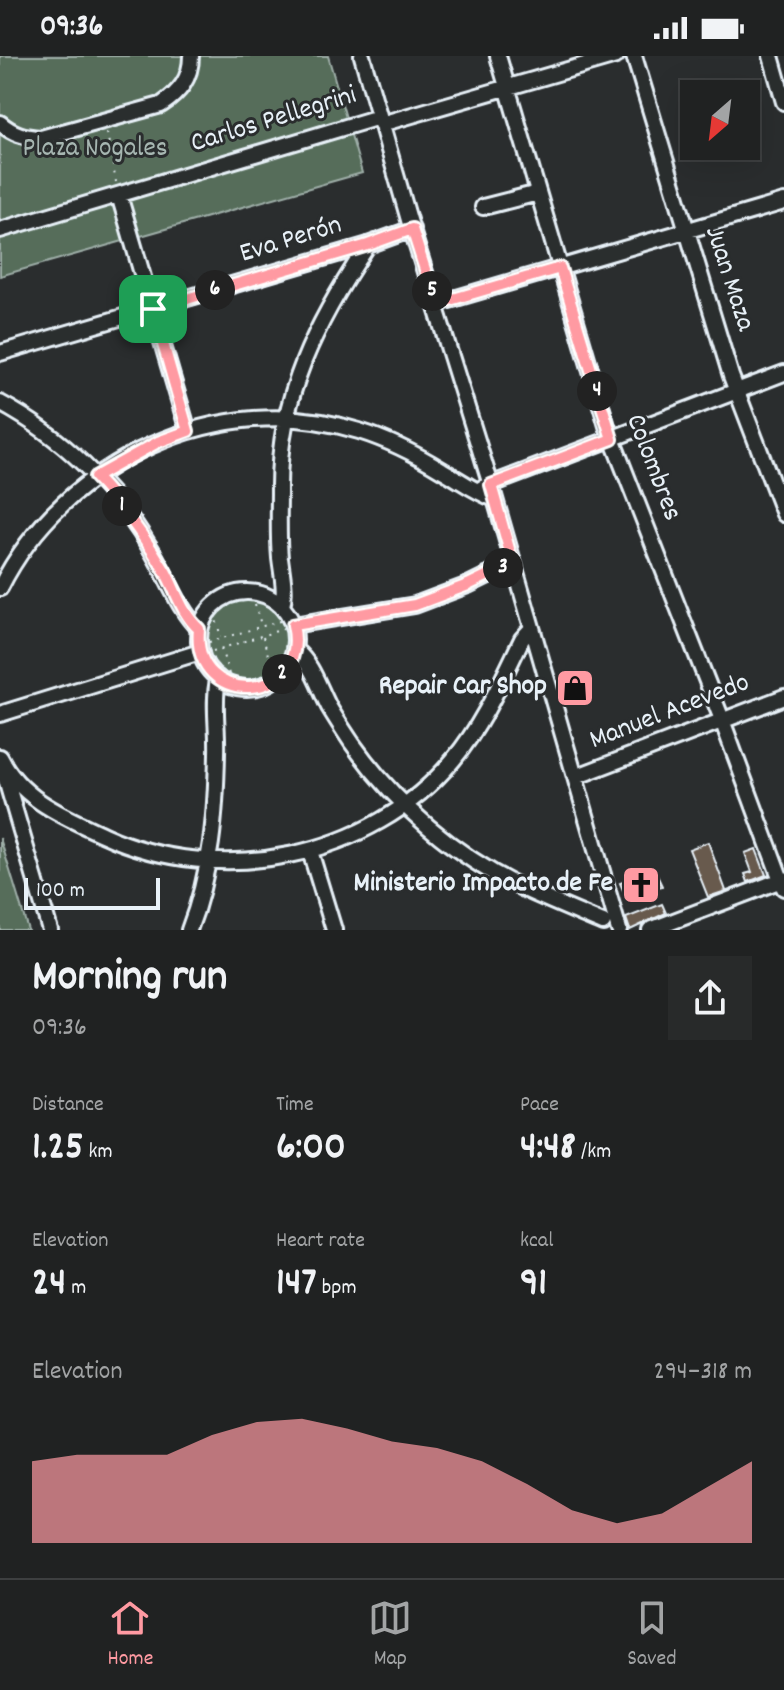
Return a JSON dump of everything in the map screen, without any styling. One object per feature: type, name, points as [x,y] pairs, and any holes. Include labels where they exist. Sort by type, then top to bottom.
[{"type":"street","points":[[0,123],[8,131],[24,137],[41,138],[161,105],[175,96],[185,83],[191,56]]},
{"type":"street","points":[[362,56],[575,777],[608,926]]},
{"type":"street","name":"Colombres","points":[[498,56],[612,439],[783,883]]},
{"type":"street","name":"Carlos Pellegrini","points":[[0,230],[380,120],[616,56]]},
{"type":"street","name":"Juan Maza","points":[[634,56],[685,232],[737,390],[784,514]]},
{"type":"street","points":[[771,56],[784,102]]},
{"type":"street","points":[[483,207],[538,193]]},
{"type":"street","points":[[119,195],[188,431]]},
{"type":"street","points":[[436,304],[784,202]]},
{"type":"street","name":"Eva Perón","points":[[0,353],[368,245],[412,229]]},
{"type":"street","points":[[285,620],[279,475],[286,417],[304,356],[318,326],[368,245]]},
{"type":"street","points":[[0,588],[39,527],[95,477],[158,442],[188,431],[236,421],[286,417],[358,430],[444,471],[473,491],[493,492],[612,439],[784,373]]},
{"type":"street","points":[[0,403],[58,442],[132,517],[168,577],[189,620],[199,629],[206,649],[207,667],[232,686],[261,686],[291,661],[295,650]]},
{"type":"street","points":[[285,620],[415,605],[468,585],[513,563]]},
{"type":"street","points":[[199,629],[234,593],[247,591],[272,598],[285,620],[295,650],[309,663],[329,706],[351,742],[404,806],[484,867],[522,889],[608,926]]},
{"type":"street","points":[[0,759],[8,775],[25,791],[76,822],[145,849],[231,861],[310,851],[373,826],[404,806],[445,769],[469,739],[522,639],[532,628]]},
{"type":"street","points":[[0,714],[206,649]]},
{"type":"street","points":[[189,930],[210,859],[217,779],[215,697],[224,677]]},
{"type":"street","name":"Manuel Acevedo","points":[[575,777],[784,697]]},
{"type":"street","points":[[0,759],[50,930]]},
{"type":"street","points":[[310,851],[334,930]]},
{"type":"street","points":[[650,930],[783,883]]},
{"type":"path","points":[[105,121],[119,195]]},
{"type":"path","points":[[214,612],[236,603],[254,602],[285,620]]},
{"type":"path","points":[[254,602],[261,626]]},
{"type":"path","points":[[214,612],[222,638]]},
{"type":"path","points":[[214,612],[206,649],[224,677]]},
{"type":"path","points":[[206,649],[222,638],[285,620]]},
{"type":"path","points":[[206,649],[221,648],[262,636],[285,620]]},
{"type":"path","points":[[273,675],[286,646],[285,620]]},
{"type":"path","points":[[262,636],[273,675]]},
{"type":"path","points":[[221,648],[224,677]]},
{"type":"path","points":[[224,677],[253,679],[273,675]]},
{"type":"green space","name":"Plaza Nogales","points":[[0,56],[328,56],[362,173],[0,276]]},
{"type":"green space","points":[[247,597],[263,600],[277,609],[286,623],[289,639],[286,655],[277,669],[263,678],[247,681],[231,678],[217,669],[208,655],[205,639],[208,623],[217,609],[231,600]]},
{"type":"green space","points":[[0,838],[28,930],[0,930]]},
{"type":"building","name":"Repair Car Shop","points":[[588,679],[591,688],[562,697],[560,688]]},
{"type":"building","points":[[708,842],[726,891],[708,897],[689,849]]},
{"type":"building","points":[[756,849],[766,875],[748,882],[745,874],[752,872],[745,853]]},
{"type":"building","name":"Ministerio Impacto de Fe","points":[[655,871],[662,886],[627,899],[620,883]]},
{"type":"building","points":[[662,904],[666,913],[630,930],[626,918]]},
{"type":"place","name":"Repair Car Shop","points":[[575,688]]},
{"type":"place","name":"Ministerio Impacto de Fe","points":[[641,885]]},
{"type":"route","points":[[412,229],[436,304],[560,268],[612,439],[491,485],[513,563],[468,585],[415,605],[293,625],[295,650],[284,672],[261,686],[232,686],[218,679],[207,667],[200,652],[199,629],[189,620],[168,577],[132,517],[95,477],[158,442],[188,431],[153,309],[412,229]]}]
